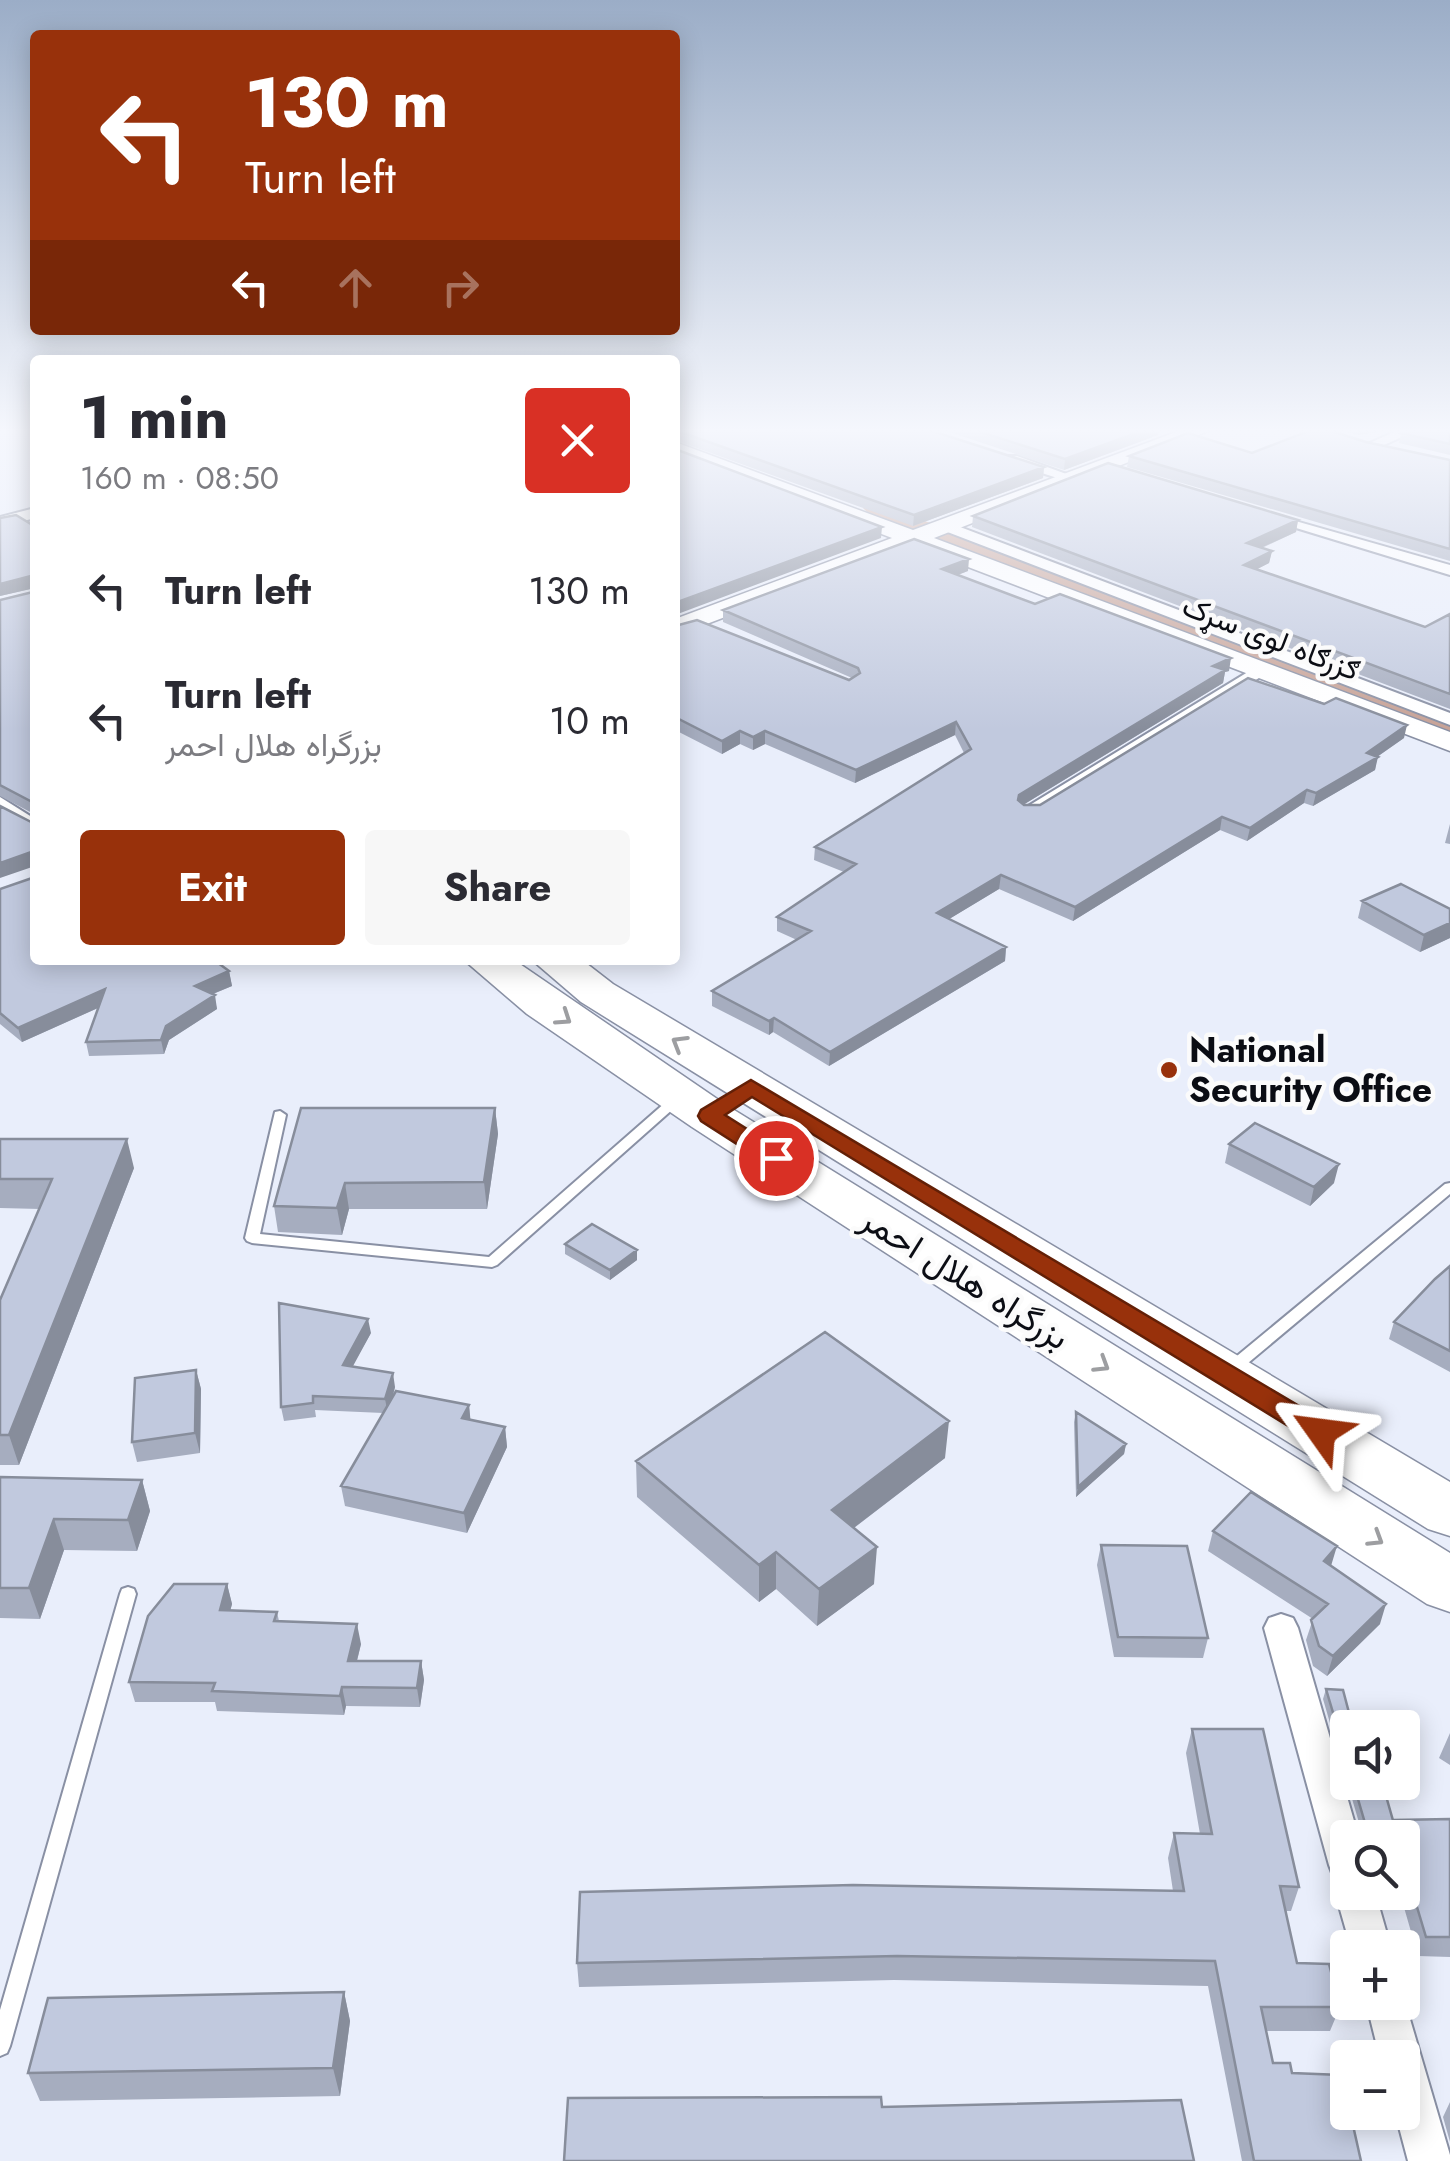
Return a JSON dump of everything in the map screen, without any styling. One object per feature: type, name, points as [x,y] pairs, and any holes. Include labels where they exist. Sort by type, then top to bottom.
[{"type":"highway","name":"بزرگراه هلال احمر","points":[[492,965],[543,1004],[1226,1374],[1450,1512]]},
{"type":"highway","name":"بزرگراه هلال احمر","points":[[561,965],[597,993],[713,1099],[1450,1586]]},
{"type":"street","name":"ګزرګاه لوی سړک","points":[[920,529],[1450,742]]},
{"type":"street","points":[[684,624],[933,529]]},
{"type":"street","points":[[1315,529],[1450,570]]},
{"type":"street","points":[[927,531],[1450,719]]},
{"type":"street","points":[[684,624],[725,634]]},
{"type":"street","points":[[1030,811],[1261,669]]},
{"type":"street","points":[[0,803],[30,825]]},
{"type":"street","points":[[1282,1628],[1335,1820]]},
{"type":"street","points":[[1420,2125],[1430,2161]]},
{"type":"lane","points":[[280,1115],[252,1238],[492,1262],[713,1099]]},
{"type":"lane","points":[[1226,1374],[1450,1187]]},
{"type":"lane","points":[[0,2046],[128,1594]]},
{"type":"building","points":[[0,529],[30,529],[30,576],[0,584]]},
{"type":"building","points":[[680,529],[877,529],[680,601]]},
{"type":"building","points":[[1007,529],[1278,529],[1247,543],[1272,551],[1244,565],[1425,627],[1450,614],[1450,694]]},
{"type":"building","points":[[1380,529],[1450,529],[1450,549]]},
{"type":"building","points":[[914,539],[969,559],[942,569],[1035,604],[1060,594],[1231,658],[1213,666],[1225,670],[1019,795],[1018,800],[1024,805],[1040,805],[1248,678],[1324,704],[1336,698],[1407,725],[1367,753],[1378,757],[1316,793],[1307,790],[1250,828],[1222,817],[1075,907],[1001,875],[937,913],[1006,947],[830,1052],[774,1018],[769,1021],[712,991],[811,931],[777,917],[856,864],[815,847],[971,749],[956,722],[856,770],[765,731],[753,737],[740,731],[722,741],[680,720],[680,625],[697,620],[849,680],[860,673],[858,668],[723,610]]},
{"type":"building","points":[[30,593],[30,801],[0,785],[0,600]]},
{"type":"building","points":[[0,806],[30,821],[30,852],[0,863]]},
{"type":"building","points":[[30,879],[30,965],[221,965],[229,971],[195,986],[215,995],[166,1026],[161,1040],[86,1042],[105,989],[18,1028],[0,1013],[0,889]]},
{"type":"building","points":[[1401,884],[1450,909],[1450,923],[1424,935],[1362,901]]},
{"type":"building","points":[[301,1108],[495,1108],[484,1182],[345,1183],[337,1208],[274,1206]]},
{"type":"building","points":[[1255,1123],[1339,1164],[1314,1187],[1229,1144]]},
{"type":"building","points":[[0,1139],[127,1139],[9,1435],[0,1435],[0,1300],[52,1179],[0,1179]]},
{"type":"building","points":[[592,1224],[637,1250],[610,1270],[565,1244]]},
{"type":"building","points":[[1450,1266],[1450,1351],[1394,1322]]},
{"type":"building","points":[[279,1303],[368,1319],[343,1365],[393,1373],[385,1399],[313,1396],[313,1403],[281,1407]]},
{"type":"building","points":[[825,1332],[949,1421],[832,1510],[877,1547],[819,1589],[776,1552],[759,1565],[636,1461]]},
{"type":"building","points":[[196,1370],[195,1433],[132,1442],[135,1378]]},
{"type":"building","points":[[396,1391],[469,1405],[462,1418],[505,1427],[464,1513],[341,1486]]},
{"type":"building","points":[[1076,1412],[1126,1444],[1078,1487]]},
{"type":"building","points":[[0,1477],[142,1480],[128,1520],[54,1519],[29,1588],[0,1588]]},
{"type":"building","points":[[1251,1492],[1337,1546],[1324,1561],[1386,1604],[1333,1656],[1319,1646],[1311,1620],[1328,1604],[1213,1531]]},
{"type":"building","points":[[1101,1545],[1187,1546],[1208,1638],[1118,1637]]},
{"type":"building","points":[[174,1584],[227,1584],[220,1610],[277,1612],[274,1621],[357,1624],[348,1661],[421,1661],[417,1688],[342,1687],[340,1696],[212,1691],[215,1683],[129,1682],[148,1616]]},
{"type":"building","points":[[1326,1689],[1343,1690],[1348,1710],[1332,1710]]},
{"type":"building","points":[[1192,1729],[1263,1729],[1299,1887],[1280,1886],[1297,1963],[1329,1964],[1330,1968],[1330,2007],[1261,2007],[1273,2063],[1290,2063],[1292,2073],[1330,2075],[1330,2130],[1354,2130],[1361,2161],[1254,2161],[1215,1961],[897,1956],[577,1963],[580,1892],[853,1885],[1184,1891],[1174,1833],[1212,1834]]},
{"type":"building","points":[[1358,1800],[1387,1800],[1393,1820],[1364,1820]]},
{"type":"building","points":[[1450,1819],[1450,1937],[1426,1937],[1418,1910],[1420,1820],[1395,1820]]},
{"type":"building","points":[[344,1992],[333,2068],[28,2073],[48,1998]]},
{"type":"building","points":[[881,2097],[882,2107],[1181,2100],[1194,2161],[564,2161],[568,2098]]},
{"type":"waterway","points":[[929,529],[1450,726]]},
{"type":"place","name":"National Security Office","points":[[1169,1070]]},
{"type":"route","points":[[776,1158],[709,1116],[751,1086],[1321,1432]]}]
